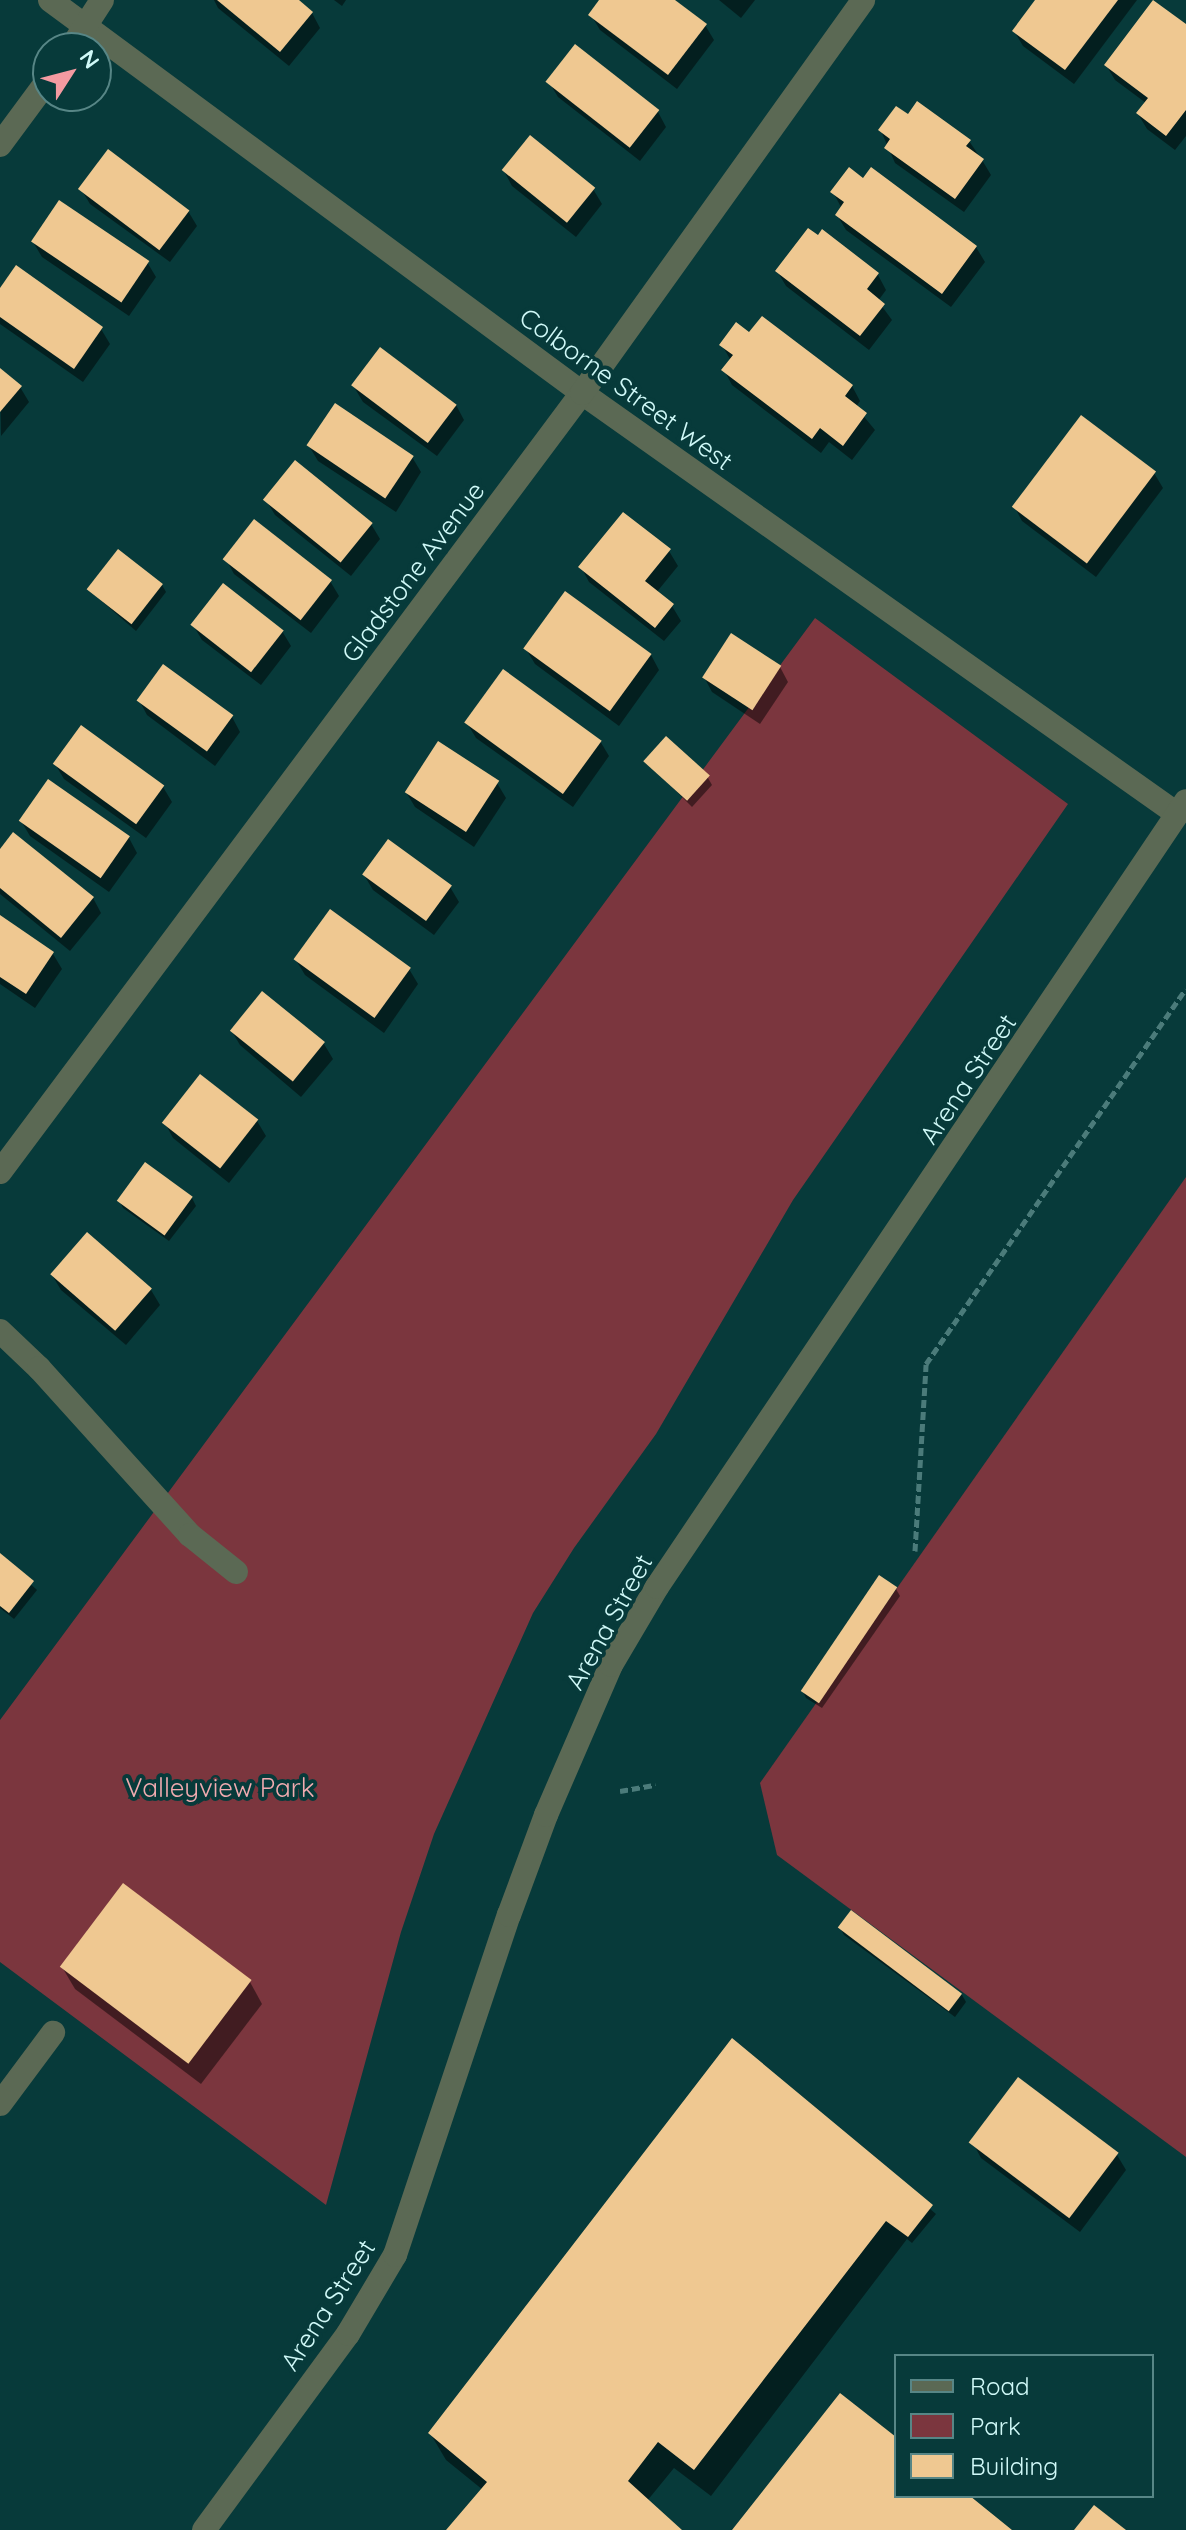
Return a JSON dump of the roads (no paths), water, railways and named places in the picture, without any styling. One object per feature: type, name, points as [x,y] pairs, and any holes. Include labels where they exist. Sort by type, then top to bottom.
[{"type":"street","name":"Colborne Street West","points":[[50,0],[582,393],[1182,808]]},
{"type":"street","points":[[84,32],[102,0]]},
{"type":"street","name":"Gladstone Avenue","points":[[0,1172],[582,393],[863,0]]},
{"type":"street","points":[[0,145],[32,102]]},
{"type":"street","name":"Arena Street","points":[[204,2530],[348,2334],[395,2255],[509,1915],[546,1815],[611,1665],[657,1587],[1182,808]]},
{"type":"street","points":[[0,1331],[39,1368],[190,1535],[236,1572]]},
{"type":"street","points":[[0,2104],[53,2033]]},
{"type":"park label","name":"Valleyview Park","points":[[220,1788]]}]
